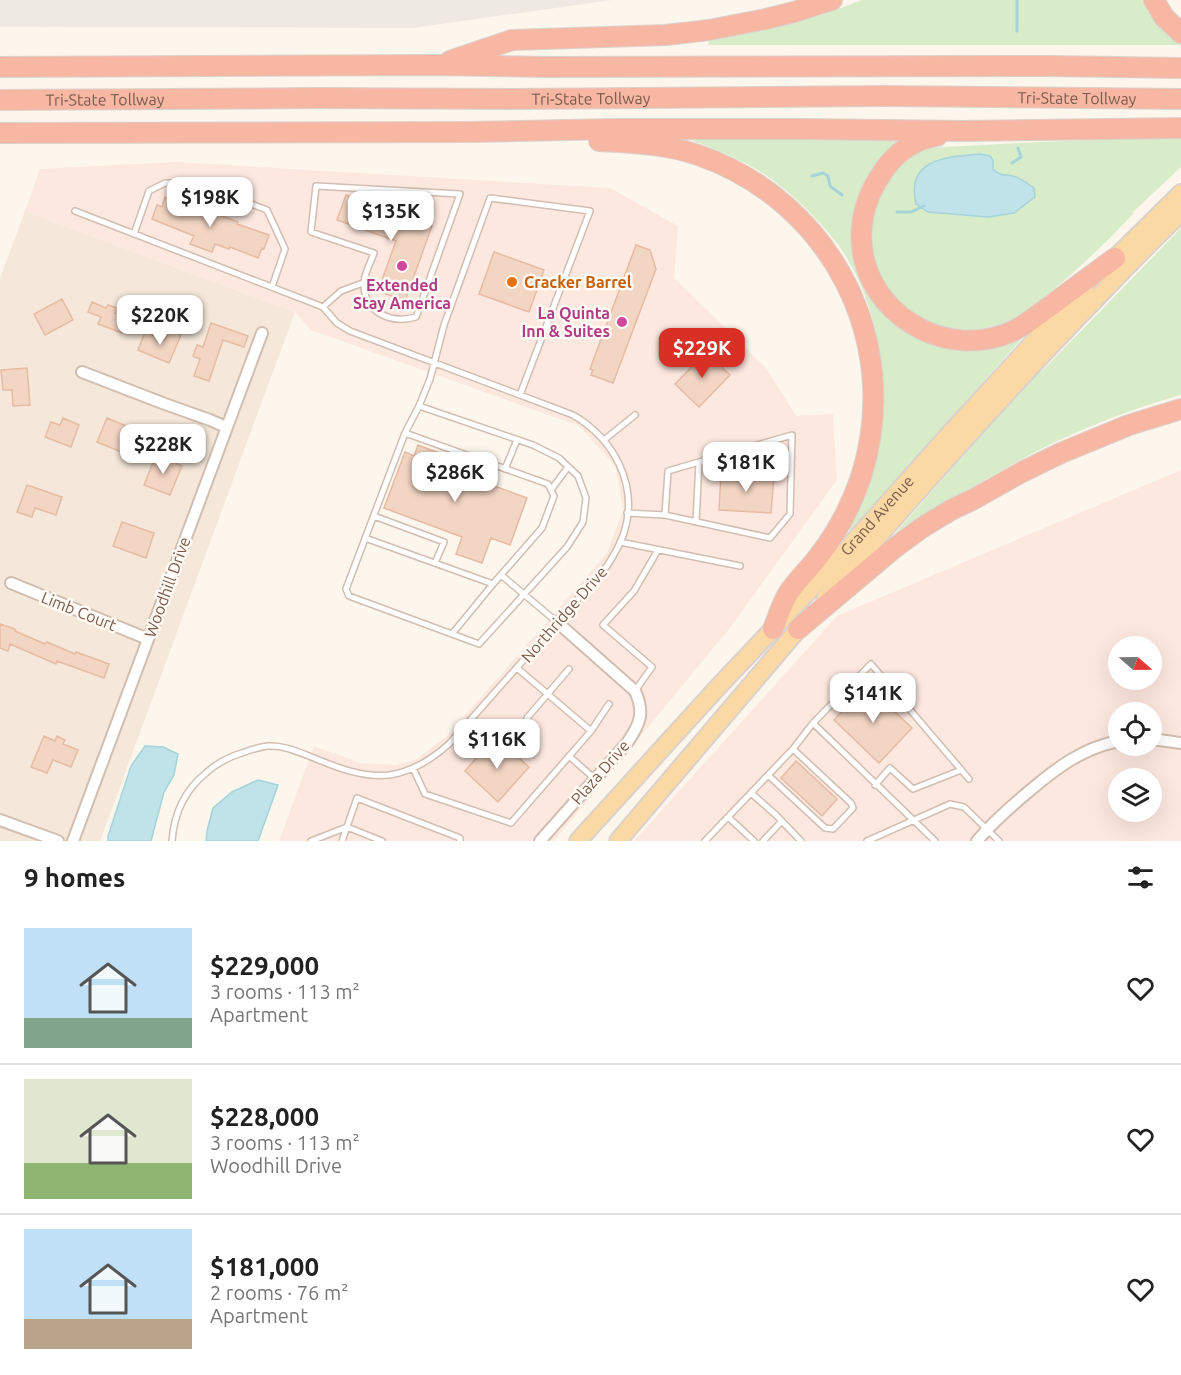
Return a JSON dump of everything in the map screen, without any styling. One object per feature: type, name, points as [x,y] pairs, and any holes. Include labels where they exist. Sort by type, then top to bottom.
[{"type":"highway","points":[[435,65],[512,40],[594,39],[710,30],[766,19],[832,0]]},
{"type":"highway","points":[[1154,0],[1164,17],[1181,33]]},
{"type":"highway","name":"Tri-State Tollway","points":[[0,67],[435,65],[1181,68]]},
{"type":"highway","name":"Tri-State Tollway","points":[[0,100],[885,96],[1181,99]]},
{"type":"highway","points":[[0,133],[468,132],[613,129],[964,131],[1181,128]]},
{"type":"highway","points":[[964,131],[929,137],[899,153],[878,178],[867,202],[861,232],[864,262],[879,294],[892,309],[926,331],[950,339],[964,341],[1001,336],[1020,328],[1116,258]]},
{"type":"highway","points":[[468,132],[653,145],[682,150],[708,158],[755,183],[801,219],[842,274],[862,321],[872,375],[874,400],[867,453],[861,477],[836,532],[789,593],[773,629]]},
{"type":"highway","points":[[798,629],[893,549],[951,510],[1061,453],[1129,426],[1181,410]]},
{"type":"main road","name":"Grand Avenue","points":[[578,841],[717,687],[822,577],[1061,312],[1181,193]]},
{"type":"main road","name":"Grand Avenue","points":[[618,841],[920,488],[1079,315],[1181,213]]},
{"type":"street","name":"Woodhill Drive","points":[[73,841],[262,333]]},
{"type":"street","points":[[82,372],[226,427]]},
{"type":"street","name":"Limb Court","points":[[11,583],[148,639]]},
{"type":"street","points":[[557,622],[635,692]]},
{"type":"street","name":"Plaza Drive","points":[[540,841],[627,743],[637,727],[641,712],[635,692]]},
{"type":"street","points":[[1162,740],[1181,743]]},
{"type":"street","points":[[977,841],[1006,810],[1063,764],[1079,754],[1108,744]]},
{"type":"street","points":[[0,820],[58,841]]},
{"type":"lane","points":[[134,234],[149,191],[165,183],[196,183],[267,210],[285,249],[272,287]]},
{"type":"lane","points":[[75,210],[323,307],[341,291],[363,283],[374,253],[311,232],[316,186],[460,194],[416,317],[407,320],[386,317],[368,303],[363,283]]},
{"type":"lane","points":[[419,406],[533,445],[559,458],[578,476],[586,498],[583,522],[567,547],[479,644],[350,596],[346,589],[405,433],[419,406],[444,325],[490,198],[590,211],[520,395]]},
{"type":"lane","name":"Northridge Drive","points":[[172,841],[175,819],[197,780],[228,757],[253,749],[269,746],[282,747],[359,773],[389,775],[413,768],[435,757],[450,744],[607,566],[624,532],[628,501],[626,483],[620,464],[604,440],[586,423],[573,415],[350,331],[337,323],[323,307]]},
{"type":"lane","points":[[604,440],[635,415]]},
{"type":"lane","points":[[405,433],[548,484],[554,496],[542,528],[452,633]]},
{"type":"lane","points":[[627,513],[665,515],[770,538],[790,514],[792,435],[668,471],[665,515]]},
{"type":"lane","points":[[505,469],[517,440]]},
{"type":"lane","points":[[696,522],[699,462]]},
{"type":"lane","points":[[551,490],[568,467]]},
{"type":"lane","points":[[374,516],[444,542],[435,563]]},
{"type":"lane","points":[[365,538],[493,584]]},
{"type":"lane","points":[[620,542],[740,566]]},
{"type":"lane","points":[[635,692],[652,667],[603,626],[634,591],[658,550]]},
{"type":"lane","points":[[501,575],[557,622]]},
{"type":"lane","points":[[708,840],[793,748],[813,723],[871,664],[969,779]]},
{"type":"lane","points":[[517,668],[591,731]]},
{"type":"lane","points":[[527,718],[569,669]]},
{"type":"lane","points":[[413,768],[425,794],[511,823],[591,731],[609,704]]},
{"type":"lane","points":[[813,723],[935,841]]},
{"type":"lane","points":[[768,775],[825,828],[833,829],[853,808],[851,803],[793,748]]},
{"type":"lane","points":[[569,756],[594,779]]},
{"type":"lane","points":[[875,785],[890,768],[913,789],[961,770]]},
{"type":"lane","points":[[751,793],[801,841]]},
{"type":"lane","points":[[342,841],[357,798],[460,838],[460,841]]},
{"type":"lane","points":[[867,841],[877,839],[950,804],[957,804],[964,807],[999,841]]},
{"type":"lane","points":[[728,817],[754,841]]},
{"type":"lane","points":[[763,841],[782,821]]},
{"type":"lane","points":[[311,841],[347,827],[382,841]]},
{"type":"shaded area","points":[[0,0],[612,0],[413,28],[0,27]]},
{"type":"shaded area","points":[[175,162],[610,188],[678,226],[674,278],[766,368],[796,416],[833,414],[837,480],[729,629],[554,841],[279,841],[314,746],[361,763],[396,765],[417,759],[447,736],[607,553],[623,511],[616,467],[579,426],[311,330],[295,312],[25,211],[40,169]]},
{"type":"shaded area","points":[[25,211],[295,312],[100,841],[0,841],[0,278]]},
{"type":"shaded area","points":[[1181,470],[1181,841],[634,841],[837,616]]},
{"type":"green space","points":[[862,0],[1146,0],[1181,40],[1181,45],[708,45],[709,41],[781,26],[825,14]]},
{"type":"green space","points":[[1181,137],[1181,167],[1074,272],[1010,323],[994,328],[959,331],[943,328],[919,318],[900,303],[885,284],[875,263],[871,240],[872,217],[880,194],[898,168],[909,158],[927,148]]},
{"type":"green space","points":[[904,138],[863,189],[855,211],[852,234],[875,301],[887,317],[901,329],[929,344],[931,342],[942,347],[966,350],[990,346],[1025,335],[851,531],[847,528],[875,466],[883,411],[880,352],[865,296],[839,246],[796,199],[759,171],[693,139]]},
{"type":"green space","points":[[1181,228],[1181,395],[1111,418],[1042,448],[970,489],[886,544],[1032,377],[1044,369]]},
{"type":"water","points":[[980,154],[990,156],[996,172],[1016,177],[1034,188],[1035,197],[1014,213],[988,217],[928,212],[916,204],[914,189],[917,177],[923,169],[943,159]]},
{"type":"water","points":[[145,746],[163,747],[178,754],[174,775],[164,792],[151,841],[108,841],[131,766]]},
{"type":"water","points":[[258,780],[278,785],[258,841],[206,841],[213,808],[232,792]]},
{"type":"building","name":"Extended Stay America","points":[[346,195],[432,226],[405,301],[378,291],[396,241],[337,220]]},
{"type":"building","points":[[165,197],[184,204],[185,202],[269,235],[264,249],[262,248],[258,258],[230,247],[229,249],[215,244],[212,252],[190,244],[194,236],[152,219],[157,205],[162,207]]},
{"type":"building","name":"La Quinta Inn & Suites","points":[[636,245],[650,250],[656,269],[613,383],[591,375],[593,370],[590,369]]},
{"type":"building","name":"Cracker Barrel","points":[[494,252],[544,270],[529,312],[479,294]]},
{"type":"building","points":[[62,299],[73,320],[45,335],[34,314]]},
{"type":"building","points":[[92,302],[106,308],[108,305],[117,308],[115,313],[127,318],[122,333],[98,324],[101,317],[88,312]]},
{"type":"building","points":[[211,323],[248,336],[244,347],[223,340],[209,381],[194,376],[200,359],[193,356],[197,345],[203,347]]},
{"type":"building","points":[[170,330],[181,335],[169,363],[138,350],[145,332],[165,340]]},
{"type":"building","points":[[706,352],[730,375],[699,407],[675,384]]},
{"type":"building","points":[[27,368],[30,405],[13,406],[12,390],[3,390],[1,370]]},
{"type":"building","points":[[63,418],[79,425],[71,447],[45,437],[51,422],[60,425]]},
{"type":"building","points":[[107,418],[141,432],[131,456],[97,442]]},
{"type":"building","points":[[418,445],[442,454],[438,465],[527,498],[510,545],[491,538],[482,563],[456,554],[462,537],[384,508],[405,452],[414,456]]},
{"type":"building","points":[[156,455],[182,466],[170,495],[144,485]]},
{"type":"building","points":[[721,473],[774,476],[771,513],[719,510]]},
{"type":"building","points":[[27,485],[62,497],[56,515],[35,508],[32,517],[17,512]]},
{"type":"building","points":[[122,522],[154,533],[146,558],[113,546]]},
{"type":"building","points":[[0,624],[45,644],[47,642],[75,654],[76,652],[109,664],[104,678],[57,661],[56,664],[10,644],[8,651],[0,648]]},
{"type":"building","points":[[867,685],[912,728],[879,763],[834,720]]},
{"type":"building","points":[[44,736],[55,741],[57,736],[65,740],[63,744],[78,750],[71,767],[53,760],[47,773],[31,767]]},
{"type":"building","points":[[499,740],[529,767],[498,802],[465,771],[483,750],[487,754]]},
{"type":"building","points":[[796,761],[837,799],[822,816],[781,778]]},
{"type":"waterway","points":[[1017,0],[1017,31]]},
{"type":"waterway","points":[[1012,163],[1021,157],[1018,148]]},
{"type":"waterway","points":[[812,176],[823,173],[828,176],[830,186],[842,195]]},
{"type":"waterway","points":[[897,212],[911,212],[924,206]]},
{"type":"place","name":"Extended Stay America","points":[[402,266]]},
{"type":"place","name":"Cracker Barrel","points":[[512,282]]},
{"type":"place","name":"La Quinta Inn & Suites","points":[[622,322]]}]
